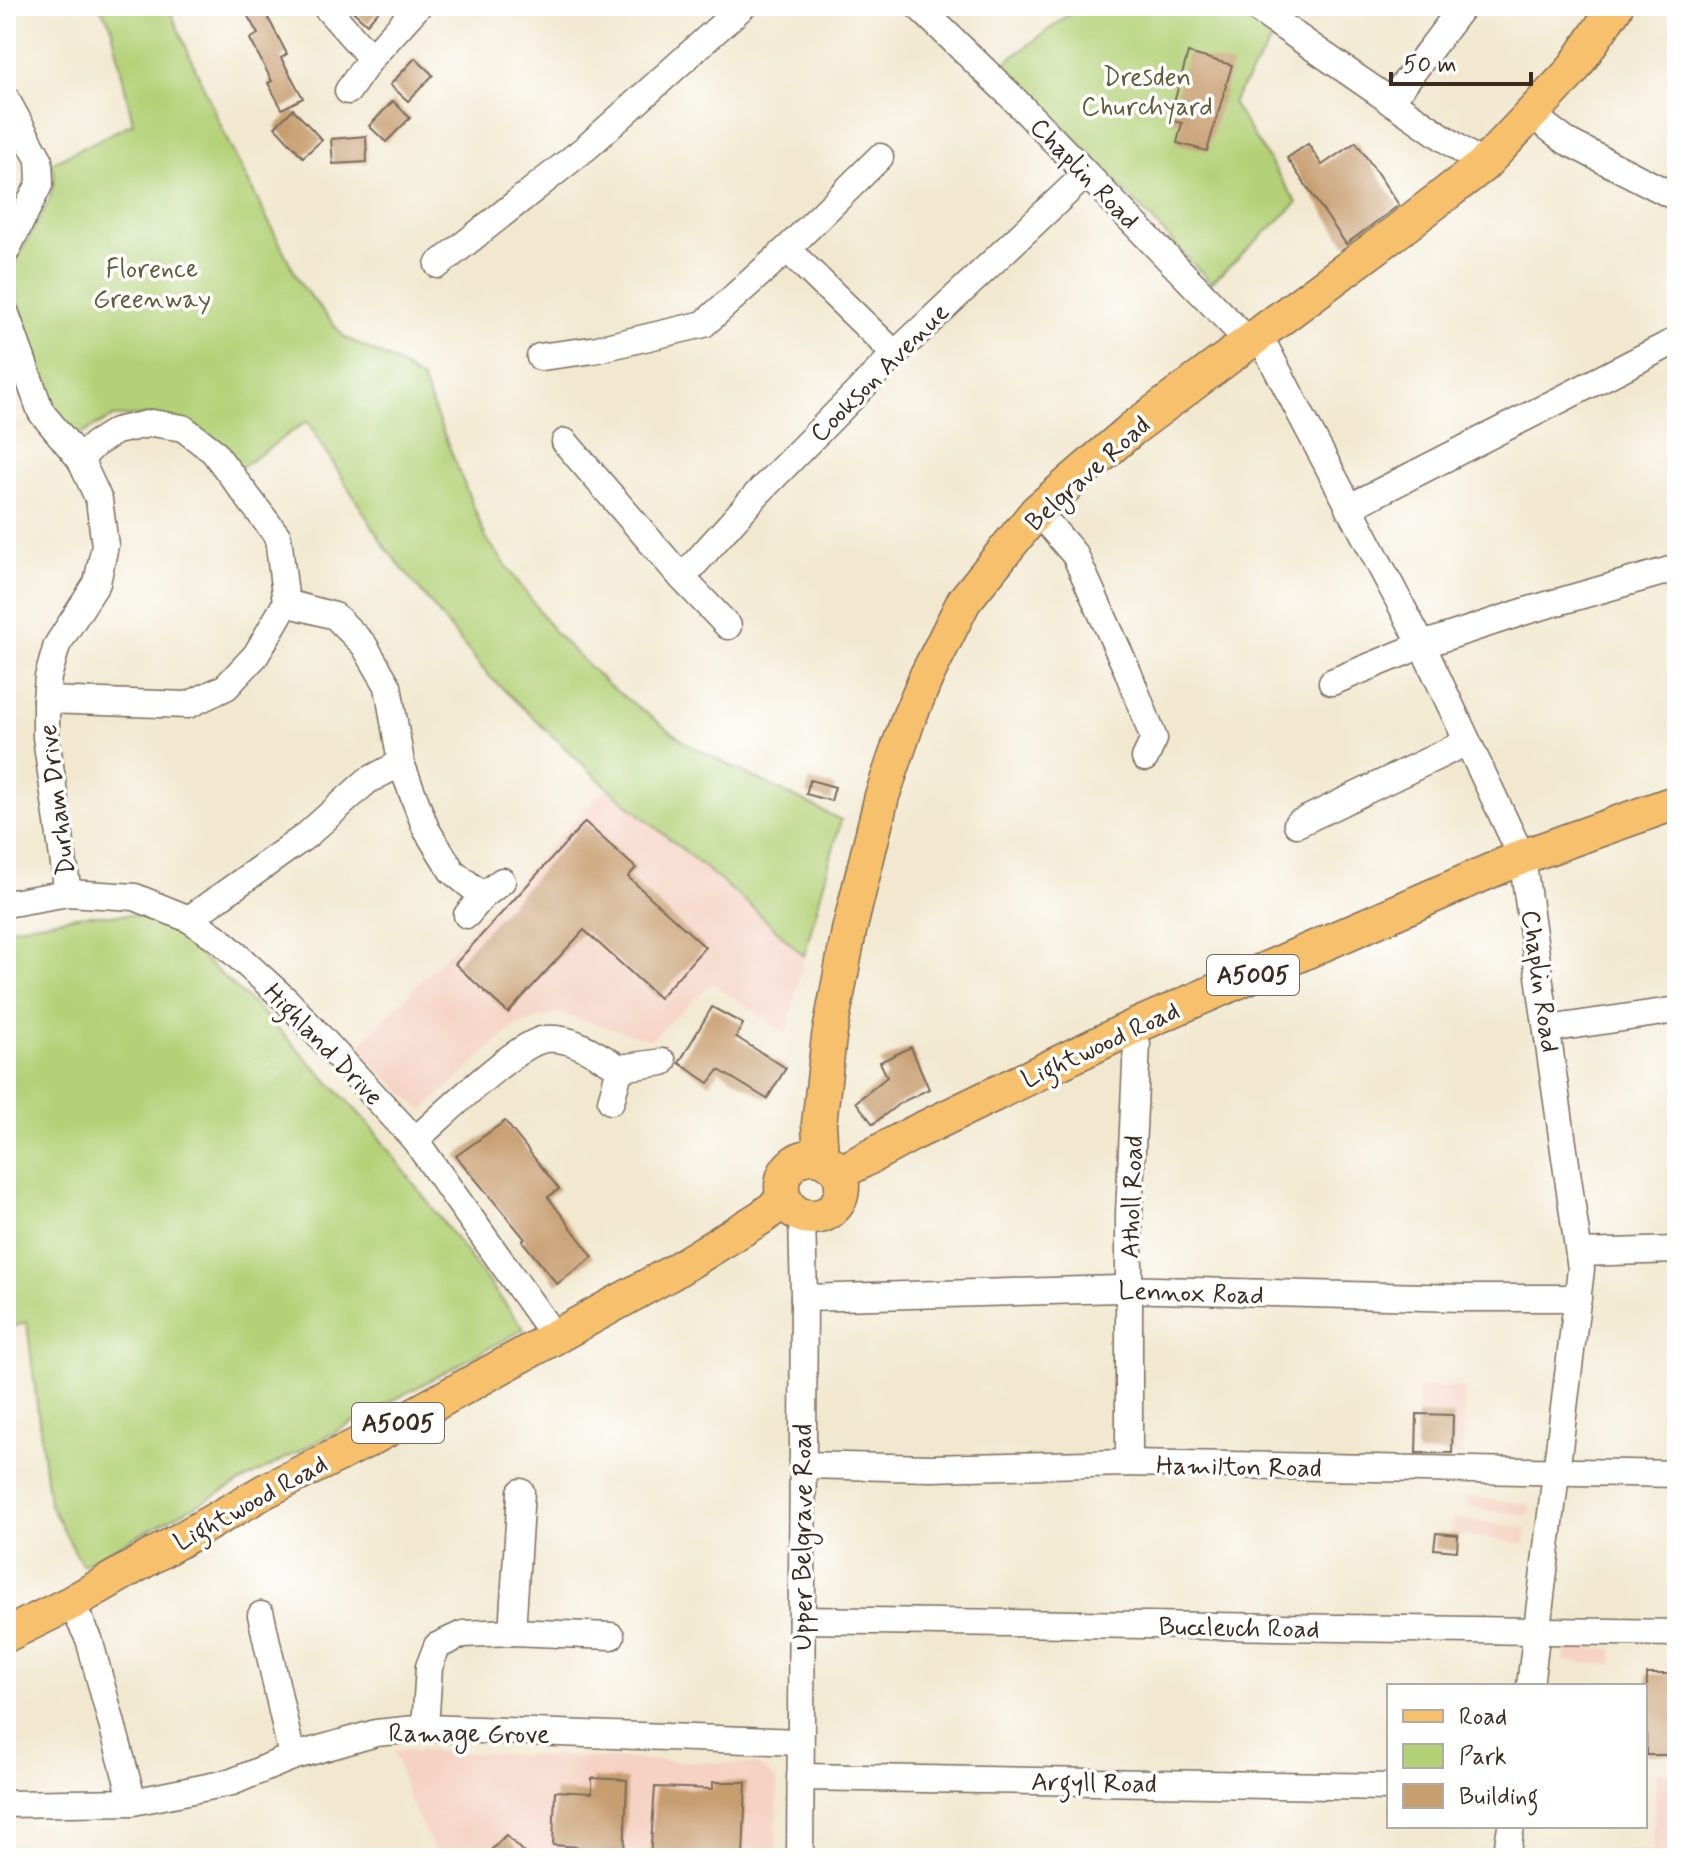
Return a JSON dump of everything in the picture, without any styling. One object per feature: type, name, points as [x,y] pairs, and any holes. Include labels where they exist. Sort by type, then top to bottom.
[{"type":"main road","name":"Belgrave Road","points":[[831,1165],[819,1124],[829,1037],[849,931],[891,771],[927,675],[964,601],[1037,511],[1132,429],[1483,165],[1571,72],[1616,6]]},
{"type":"main road","name":"Lightwood Road","points":[[831,1165],[910,1135],[1129,1029],[1522,857],[1677,802]]},
{"type":"main road","name":"A5005","points":[[809,1156],[831,1165],[843,1189],[830,1212],[819,1217],[793,1208],[782,1180],[791,1165],[809,1156]]},
{"type":"main road","name":"Lightwood Road","points":[[6,1635],[71,1603],[265,1491],[372,1438],[671,1273],[762,1217],[793,1208]]},
{"type":"street","points":[[325,6],[371,58]]},
{"type":"street","points":[[348,91],[371,58],[418,6]]},
{"type":"street","points":[[438,265],[587,147],[743,6]]},
{"type":"street","name":"Chaplin Road","points":[[918,6],[1010,95],[1085,175],[1254,339],[1422,645],[1522,857],[1580,1253],[1578,1298],[1530,1684]]},
{"type":"street","points":[[1379,95],[1463,6]]},
{"type":"street","points":[[1266,10],[1347,73],[1483,165]]},
{"type":"street","points":[[6,99],[39,159],[40,183],[6,251]]},
{"type":"street","points":[[1532,115],[1566,141],[1677,198]]},
{"type":"street","points":[[540,357],[593,350],[704,324],[787,249],[880,157]]},
{"type":"street","name":"Cookson Avenue","points":[[682,578],[757,494],[895,354],[1085,175]]},
{"type":"street","points":[[787,249],[895,354]]},
{"type":"street","name":"Durham Drive","points":[[8,328],[26,365],[41,412],[80,459],[99,500],[105,545],[97,583],[57,645],[48,677],[46,737],[68,893]]},
{"type":"street","points":[[1348,508],[1677,340]]},
{"type":"street","points":[[46,700],[188,705],[226,687],[256,655],[286,603],[278,537],[213,451],[183,428],[152,423],[116,431],[95,444],[80,459]]},
{"type":"street","points":[[565,442],[682,578],[716,624]]},
{"type":"street","points":[[1037,511],[1075,555],[1128,672],[1154,739],[1145,758]]},
{"type":"street","points":[[1332,682],[1422,645],[1526,611],[1677,568]]},
{"type":"street","points":[[286,603],[335,616],[364,645],[388,686],[401,763],[426,829],[452,871],[484,898]]},
{"type":"street","points":[[1297,824],[1467,742]]},
{"type":"street","points":[[189,919],[307,835],[367,781],[401,763]]},
{"type":"street","name":"Highland Drive","points":[[6,904],[68,893],[135,897],[189,919],[220,940],[287,1001],[415,1140],[554,1336]]},
{"type":"street","points":[[1548,1029],[1677,1010]]},
{"type":"street","name":"Atholl Road","points":[[1129,1029],[1137,1044],[1128,1290],[1129,1463]]},
{"type":"street","points":[[415,1140],[515,1054],[545,1039],[572,1042],[620,1068],[663,1062]]},
{"type":"street","points":[[611,1101],[620,1068]]},
{"type":"street","name":"Upper Belgrave Road","points":[[793,1208],[804,1298],[800,1858]]},
{"type":"street","points":[[1580,1253],[1677,1250]]},
{"type":"street","name":"Lennox Road","points":[[804,1298],[1128,1290],[1578,1298]]},
{"type":"street","name":"Hamilton Road","points":[[802,1465],[931,1468],[1129,1463],[1677,1474]]},
{"type":"street","points":[[512,1632],[513,1508]]},
{"type":"street","points":[[71,1603],[89,1639],[133,1802]]},
{"type":"street","name":"Buccleuch Road","points":[[802,1620],[1677,1633]]},
{"type":"street","points":[[269,1625],[292,1757]]},
{"type":"street","points":[[425,1728],[429,1667],[437,1646],[463,1634],[597,1630]]},
{"type":"street","name":"Ramage Grove","points":[[6,1804],[133,1802],[232,1782],[292,1757],[376,1733],[425,1728],[799,1742]]},
{"type":"street","name":"Argyll Road","points":[[800,1777],[1387,1787]]},
{"type":"street","points":[[1506,1858],[1511,1828]]},
{"type":"shaded area","points":[[607,787],[752,907],[804,956],[787,1033],[712,983],[651,1040],[558,1013],[515,1026],[423,1111],[356,1049]]},
{"type":"shaded area","points":[[1418,1387],[1465,1388],[1463,1456],[1416,1455]]},
{"type":"shaded area","points":[[1467,1496],[1530,1505],[1528,1516],[1466,1507]]},
{"type":"shaded area","points":[[1453,1518],[1527,1528],[1525,1544],[1451,1534]]},
{"type":"shaded area","points":[[1566,1646],[1613,1649],[1612,1665],[1564,1661]]},
{"type":"shaded area","points":[[394,1750],[754,1764],[777,1781],[776,1858],[438,1858],[408,1798]]},
{"type":"shaded area","points":[[1656,1772],[1677,1772],[1677,1858],[1619,1858],[1619,1852],[1653,1851]]},
{"type":"green space","name":"Florence Greenway","points":[[99,6],[168,6],[228,142],[301,285],[344,337],[394,361],[422,380],[486,538],[557,635],[608,685],[689,745],[841,820],[804,956],[752,907],[607,787],[487,674],[385,547],[307,421],[239,469],[157,415],[113,417],[75,437],[53,413],[16,297],[13,267],[50,199],[55,176],[51,163],[133,123],[111,25]]},
{"type":"green space","name":"Dresden Churchyard","points":[[1080,6],[1236,6],[1275,35],[1232,103],[1297,203],[1211,283],[1005,63]]},
{"type":"green space","points":[[82,915],[133,915],[166,924],[267,1017],[368,1123],[524,1329],[82,1565],[49,1503],[27,1322],[6,1329],[6,929]]},
{"type":"building","points":[[242,6],[262,6],[287,54],[281,58],[303,98],[282,109],[268,83],[272,81],[250,39],[258,34]]},
{"type":"building","points":[[347,6],[383,6],[367,24]]},
{"type":"building","points":[[1188,53],[1232,65],[1207,151],[1177,143],[1182,123],[1169,120]]},
{"type":"building","points":[[415,58],[433,75],[408,101],[390,85]]},
{"type":"building","points":[[393,101],[410,118],[386,142],[369,126]]},
{"type":"building","points":[[293,109],[322,140],[303,157],[275,127]]},
{"type":"building","points":[[366,136],[367,162],[333,164],[331,139]]},
{"type":"building","points":[[1356,142],[1399,205],[1346,244],[1287,158],[1308,144],[1322,165]]},
{"type":"building","points":[[810,780],[835,787],[831,801],[806,794]]},
{"type":"building","points":[[585,822],[636,868],[628,877],[705,947],[659,998],[584,930],[508,1013],[455,964]]},
{"type":"building","points":[[712,1007],[743,1024],[736,1037],[786,1068],[767,1099],[719,1070],[709,1083],[679,1063]]},
{"type":"building","points":[[911,1047],[929,1089],[900,1103],[873,1124],[856,1102],[887,1077],[880,1062]]},
{"type":"building","points":[[505,1121],[559,1189],[548,1197],[593,1257],[557,1284],[522,1241],[525,1239],[456,1156]]},
{"type":"building","points":[[1417,1414],[1453,1415],[1452,1453],[1416,1453]]},
{"type":"building","points":[[1436,1533],[1458,1535],[1457,1551],[1434,1549]]},
{"type":"building","points":[[1647,1674],[1677,1674],[1677,1755],[1647,1755]]},
{"type":"building","points":[[592,1778],[627,1780],[624,1858],[578,1858],[579,1847],[553,1845],[555,1791],[592,1793]]},
{"type":"building","points":[[713,1782],[746,1782],[743,1858],[650,1858],[655,1787],[713,1789]]},
{"type":"building","points":[[506,1835],[529,1858],[483,1858]]}]
